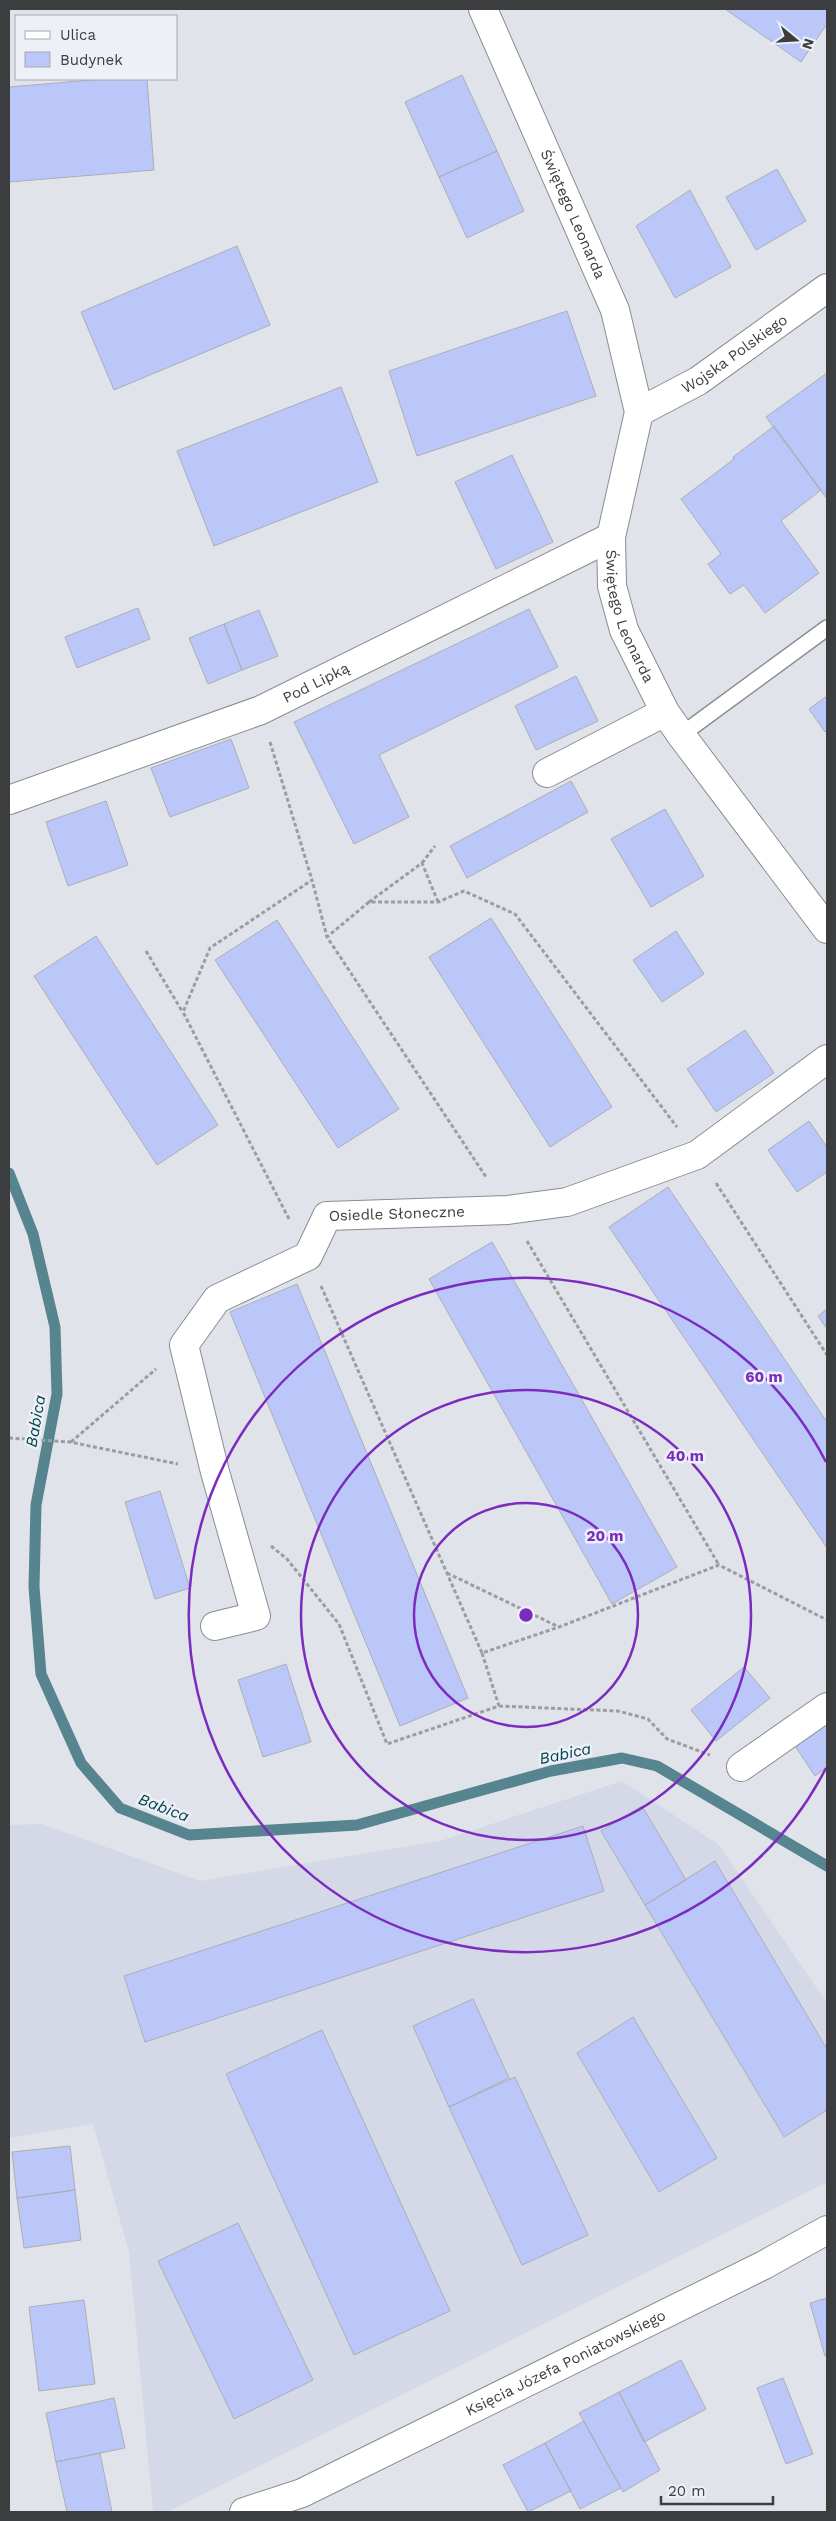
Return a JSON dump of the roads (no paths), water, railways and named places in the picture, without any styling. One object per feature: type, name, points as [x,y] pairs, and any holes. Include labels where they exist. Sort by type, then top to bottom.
[{"type":"street","name":"Świętego Leonarda","points":[[483,9],[615,310],[639,412],[610,537],[612,586],[624,630],[665,712],[681,736],[827,929]]},
{"type":"street","name":"Wojska Polskiego","points":[[639,412],[698,381],[827,288]]},
{"type":"street","name":"Pod Lipką","points":[[9,800],[261,710],[610,537]]},
{"type":"street","points":[[547,773],[665,712]]},
{"type":"street","name":"Osiedle Słoneczne","points":[[215,1626],[256,1616],[215,1472],[184,1345],[217,1299],[308,1256],[327,1216],[508,1210],[567,1202],[697,1155],[827,1059]]},
{"type":"street","points":[[741,1767],[827,1707]]},
{"type":"street","name":"Księcia Józefa Poniatowskiego","points":[[244,2512],[302,2493],[764,2265],[827,2230]]},
{"type":"street","name":"Księcia Józefa Poniatowskiego","points":[[277,2512],[302,2493]]},
{"type":"lane","points":[[681,736],[827,628]]},
{"type":"waterway","name":"Babica","points":[[9,1173],[33,1234],[55,1327],[57,1394],[36,1505],[34,1587],[41,1674],[81,1763],[120,1808],[189,1835],[357,1825],[551,1771],[622,1758],[657,1766],[827,1866]]}]
